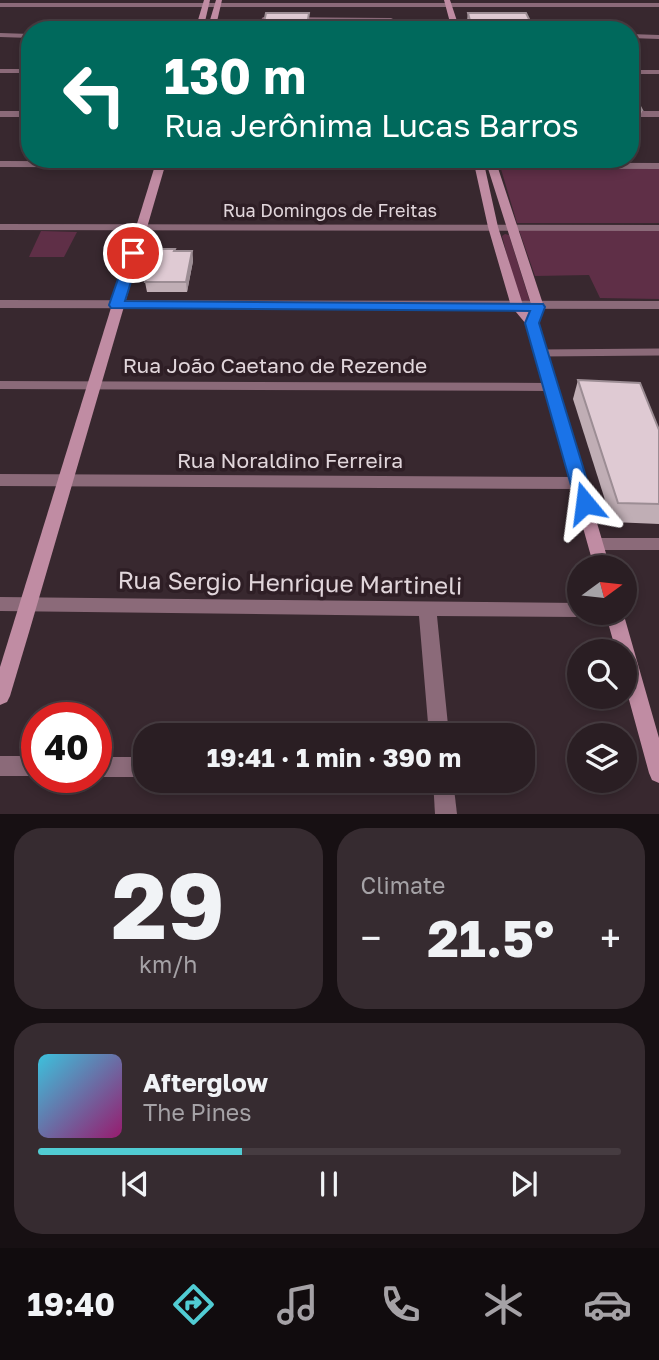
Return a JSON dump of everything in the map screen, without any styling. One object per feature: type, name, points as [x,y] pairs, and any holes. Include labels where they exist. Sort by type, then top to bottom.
[{"type":"street","points":[[201,21],[206,3]]},
{"type":"street","points":[[213,21],[218,3]]},
{"type":"street","points":[[443,3],[445,21]]},
{"type":"street","points":[[443,3],[452,21]]},
{"type":"street","points":[[0,5],[659,5]]},
{"type":"street","points":[[334,19],[335,6]]},
{"type":"street","points":[[263,19],[391,20]]},
{"type":"street","points":[[0,35],[21,36]]},
{"type":"street","points":[[639,37],[659,37]]},
{"type":"street","points":[[0,71],[21,71]]},
{"type":"street","points":[[639,72],[659,72]]},
{"type":"street","points":[[0,114],[21,114]]},
{"type":"street","points":[[639,114],[659,114]]},
{"type":"street","points":[[0,164],[21,164]]},
{"type":"street","points":[[639,166],[659,166]]},
{"type":"street","points":[[0,695],[30,604],[116,305],[159,168]]},
{"type":"street","points":[[486,168],[494,228],[517,306],[532,323],[599,555]]},
{"type":"street","points":[[487,168],[511,227],[538,307],[532,323]]},
{"type":"street","name":"Rua Domingos de Freitas","points":[[0,227],[659,228]]},
{"type":"street","points":[[506,269],[525,269]]},
{"type":"street","points":[[0,304],[659,306]]},
{"type":"street","name":"Rua João Caetano de Rezende","points":[[0,385],[550,387]]},
{"type":"street","name":"Rua Noraldino Ferreira","points":[[0,480],[579,483]]},
{"type":"street","points":[[596,544],[659,544]]},
{"type":"street","name":"Rua Sergio Henrique Martineli","points":[[0,604],[567,610]]},
{"type":"street","points":[[427,607],[438,723]]},
{"type":"street","points":[[637,685],[653,730],[659,773]]},
{"type":"street","points":[[0,766],[21,766]]},
{"type":"street","points":[[112,766],[133,767]]},
{"type":"street","points":[[444,793],[446,814]]},
{"type":"lane","points":[[540,352],[659,352]]},
{"type":"shaded area","points":[[659,168],[659,223],[517,223],[501,169]]},
{"type":"shaded area","points":[[519,230],[659,230],[659,299],[600,298],[589,275],[535,276]]},
{"type":"shaded area","points":[[41,231],[77,232],[64,257],[29,257]]},
{"type":"shaded area","points":[[509,235],[530,302],[519,300],[502,236]]},
{"type":"building","points":[[266,13],[309,13],[308,21],[264,21]]},
{"type":"building","points":[[468,13],[526,13],[530,21],[470,21]]},
{"type":"building","points":[[153,249],[192,251],[186,282],[145,282]]},
{"type":"building","points":[[578,380],[640,383],[659,430],[659,504],[618,503]]},
{"type":"route","points":[[133,253],[116,305],[538,307],[532,323],[585,503]]}]
